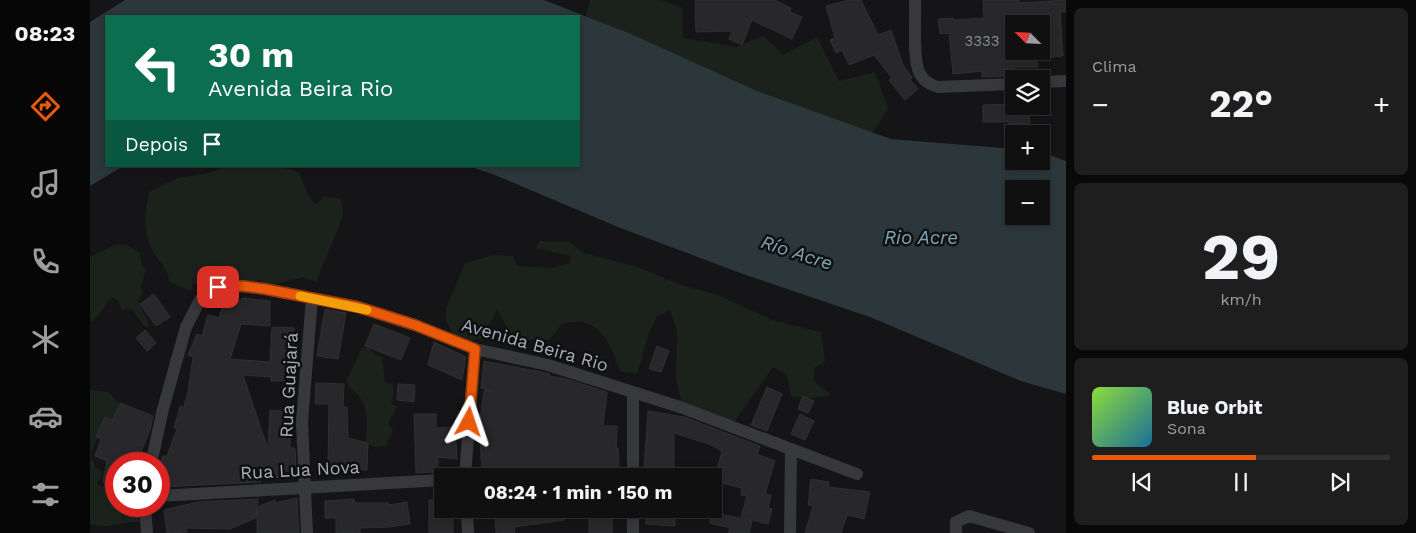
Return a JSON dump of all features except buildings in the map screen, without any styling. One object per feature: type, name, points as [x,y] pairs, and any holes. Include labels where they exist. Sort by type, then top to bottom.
[{"type":"street","points":[[915,0],[916,64],[923,79],[938,87],[1005,84]]},
{"type":"street","points":[[1050,82],[1066,81]]},
{"type":"street","name":"Avenida Beira Rio","points":[[154,452],[163,409],[186,326],[200,300],[218,287],[227,286],[265,289],[358,307],[415,325],[475,349],[548,365],[680,407],[857,474]]},
{"type":"street","name":"Rua Guajará","points":[[307,533],[302,422],[312,298]]},
{"type":"street","points":[[466,468],[475,349]]},
{"type":"street","points":[[632,392],[633,468]]},
{"type":"street","points":[[790,450],[790,533]]},
{"type":"street","name":"Rua Lua Nova","points":[[170,495],[434,480]]},
{"type":"street","points":[[956,528],[969,516],[1029,533]]},
{"type":"street","points":[[146,517],[147,533]]},
{"type":"street","points":[[467,518],[468,533]]},
{"type":"street","points":[[633,518],[634,533]]},
{"type":"shaded area","points":[[590,0],[661,0],[683,8],[683,38],[737,47],[763,36],[783,55],[817,37],[839,81],[875,72],[888,109],[860,152],[581,31]]},
{"type":"shaded area","points":[[223,167],[281,167],[299,172],[308,195],[316,205],[324,196],[341,199],[343,214],[316,282],[303,277],[268,286],[259,279],[251,287],[239,280],[216,287],[205,287],[193,283],[191,291],[170,282],[165,268],[153,251],[147,236],[146,215],[149,192],[178,178],[208,173]]},
{"type":"shaded area","points":[[540,241],[569,242],[584,253],[637,267],[681,285],[715,294],[775,321],[821,332],[825,362],[814,368],[814,381],[831,395],[810,398],[791,396],[787,375],[773,367],[735,421],[722,420],[682,403],[676,380],[677,331],[670,310],[657,316],[648,336],[637,374],[620,371],[607,341],[596,329],[582,322],[562,324],[549,340],[524,340],[510,332],[497,310],[482,338],[469,341],[455,339],[446,320],[446,308],[465,263],[494,255],[513,256],[517,266],[552,268],[570,263],[571,256],[536,248]]},
{"type":"shaded area","points":[[117,244],[126,245],[140,253],[142,266],[146,269],[141,285],[143,294],[138,300],[149,328],[143,325],[132,309],[121,310],[119,302],[113,297],[97,317],[90,322],[90,257]]},
{"type":"shaded area","points":[[362,348],[369,348],[376,355],[382,357],[385,382],[393,385],[394,395],[391,403],[397,407],[388,424],[393,430],[386,446],[372,446],[366,440],[367,416],[364,404],[348,386],[347,379]]},
{"type":"shaded area","points":[[90,390],[108,392],[123,407],[119,423],[101,431],[90,454]]},
{"type":"shaded area","points":[[90,454],[95,467],[104,473],[97,484],[105,487],[105,517],[139,517],[139,522],[108,526],[90,524]]},
{"type":"water","name":"Rio Acre","points":[[125,0],[544,0],[631,34],[757,91],[891,139],[1005,148],[1005,170],[1050,170],[1050,155],[1066,161],[1066,394],[1021,381],[870,317],[743,274],[618,227],[495,175],[471,167],[580,167],[580,15],[105,15],[105,167],[121,167],[90,186],[90,22]]},
{"type":"slow traffic","points":[[300,296],[367,310]]},
{"type":"route","points":[[218,287],[242,286],[265,289],[358,307],[415,325],[475,349],[469,422]]},
{"type":"water label","name":"Río Acre","points":[[797,252]]}]
